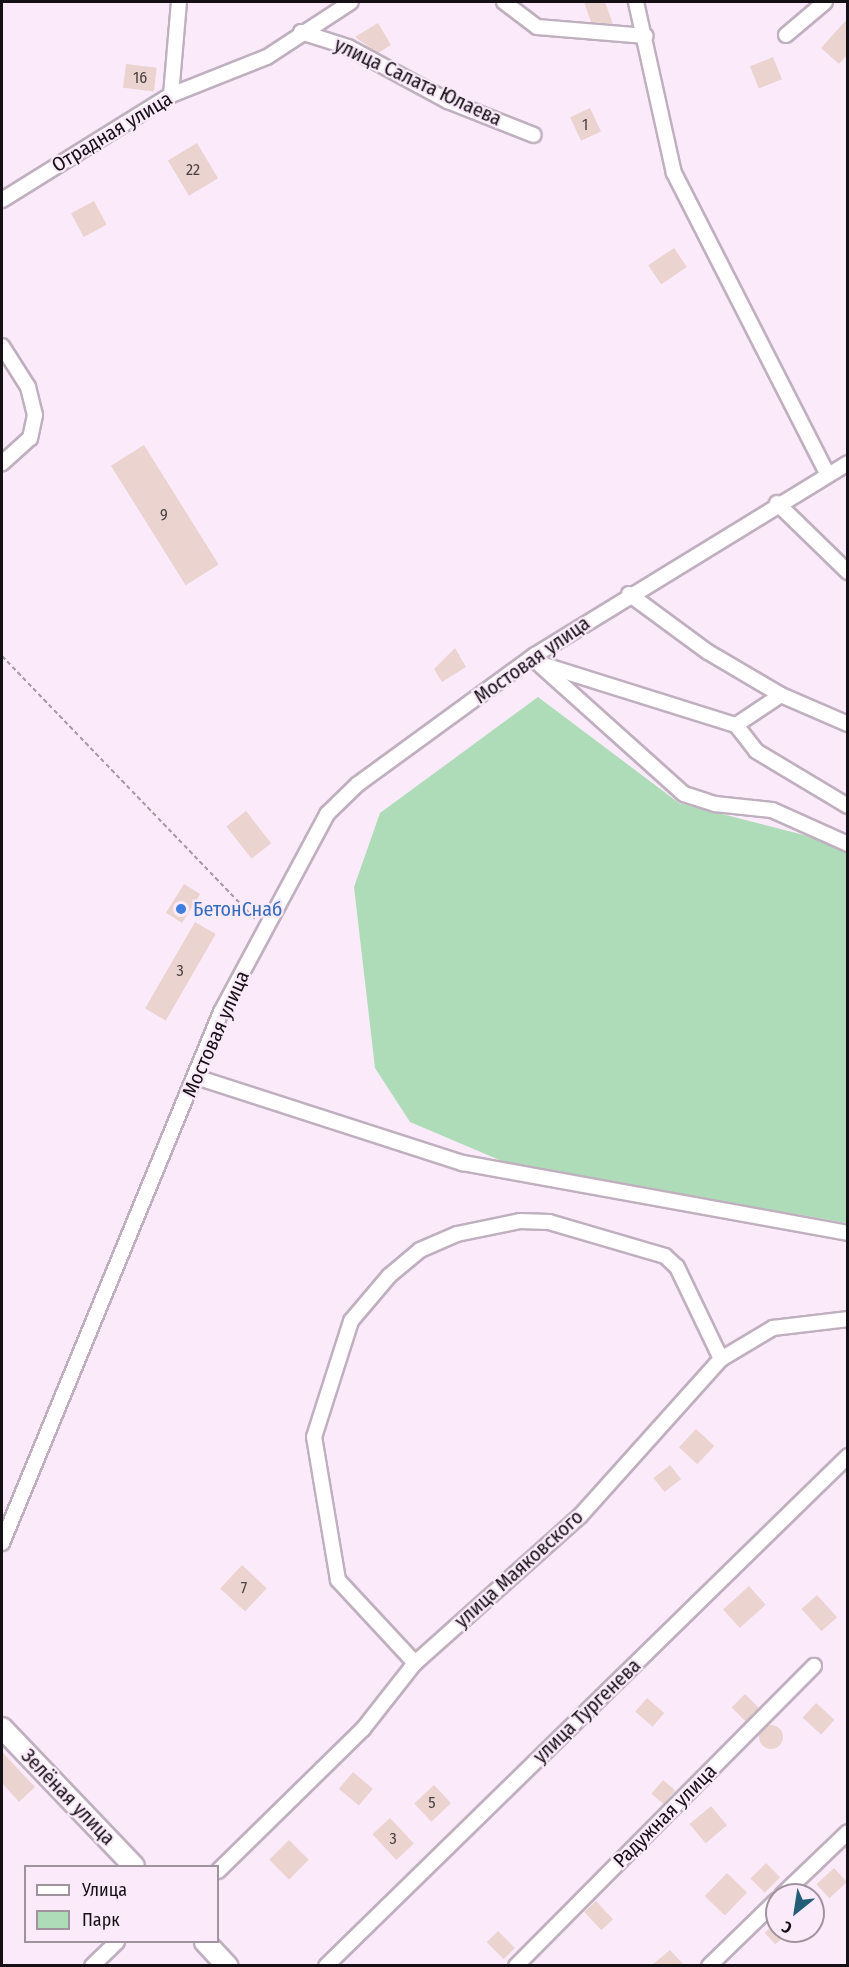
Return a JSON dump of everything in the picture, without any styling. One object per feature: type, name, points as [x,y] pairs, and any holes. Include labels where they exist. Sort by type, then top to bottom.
[{"type":"main road","name":"Зелёная улица","points":[[2,1728],[133,1865]]},
{"type":"main road","points":[[207,1943],[227,1965]]},
{"type":"street","points":[[171,95],[179,2]]},
{"type":"street","name":"Отрадная улица","points":[[2,200],[171,95],[267,57],[301,32],[351,2]]},
{"type":"street","points":[[504,2],[537,27],[646,36]]},
{"type":"street","points":[[636,2],[646,36],[674,172],[828,475]]},
{"type":"street","points":[[786,35],[825,2]]},
{"type":"street","name":"улица Салата Юлаева","points":[[301,32],[348,47],[448,101],[534,135]]},
{"type":"street","points":[[2,346],[34,401],[30,438],[2,463]]},
{"type":"street","name":"Мостовая улица","points":[[2,1543],[221,1012],[341,798],[629,594],[777,503],[848,463]]},
{"type":"street","points":[[777,503],[848,572]]},
{"type":"street","points":[[629,594],[708,652],[781,694],[848,724]]},
{"type":"street","points":[[537,660],[736,725],[756,751],[848,806]]},
{"type":"street","points":[[537,660],[684,794],[715,804],[772,810],[848,844]]},
{"type":"street","points":[[736,725],[781,694]]},
{"type":"street","points":[[196,1077],[463,1163],[848,1233]]},
{"type":"street","points":[[415,1663],[338,1580],[314,1437],[351,1320],[389,1276],[420,1250],[457,1234],[520,1221],[549,1222],[666,1256],[677,1267],[721,1359]]},
{"type":"street","name":"улица Маяковского","points":[[219,1870],[363,1730],[415,1663],[580,1516],[721,1359],[781,1325],[848,1319]]},
{"type":"street","name":"улица Тургенева","points":[[326,1965],[848,1456]]},
{"type":"street","name":"Радужная улица","points":[[516,1965],[814,1666]]},
{"type":"street","points":[[795,1883],[848,1832]]},
{"type":"street","points":[[709,1965],[765,1911]]},
{"type":"street","points":[[92,1965],[115,1943]]},
{"type":"path","points":[[2,656],[265,930]]},
{"type":"green space","points":[[538,697],[679,803],[847,846],[847,1223],[511,1165],[410,1122],[375,1068],[354,887],[380,813]]},
{"type":"building","points":[[584,2],[605,2],[613,24],[591,22]]},
{"type":"building","points":[[848,18],[848,54],[839,64],[821,48]]},
{"type":"building","points":[[378,23],[391,45],[378,53],[355,37]]},
{"type":"building","points":[[773,57],[782,79],[759,89],[750,66]]},
{"type":"building","points":[[126,64],[157,68],[154,92],[123,88]]},
{"type":"building","points":[[590,108],[601,132],[581,141],[570,117]]},
{"type":"building","points":[[197,143],[218,178],[189,196],[168,161]]},
{"type":"building","points":[[94,201],[107,225],[84,237],[71,213]]},
{"type":"building","points":[[674,248],[687,267],[661,284],[648,265]]},
{"type":"building","points":[[144,445],[219,565],[186,585],[111,466]]},
{"type":"building","points":[[455,648],[466,667],[442,682],[434,669]]},
{"type":"building","points":[[246,811],[271,843],[252,859],[226,826]]},
{"type":"building","points":[[184,884],[200,894],[182,923],[166,913]]},
{"type":"building","points":[[195,922],[216,934],[166,1021],[145,1009]]},
{"type":"building","points":[[696,1429],[714,1446],[697,1464],[679,1447]]},
{"type":"building","points":[[670,1465],[681,1479],[665,1492],[653,1478]]},
{"type":"building","points":[[242,1565],[267,1588],[245,1612],[220,1588]]},
{"type":"building","points":[[749,1586],[766,1605],[740,1628],[723,1609]]},
{"type":"building","points":[[817,1595],[837,1617],[821,1631],[801,1609]]},
{"type":"building","points":[[745,1694],[759,1708],[746,1722],[732,1707]]},
{"type":"building","points":[[647,1698],[664,1713],[653,1727],[635,1712]]},
{"type":"building","points":[[816,1703],[835,1720],[821,1735],[803,1718]]},
{"type":"building","points":[[766,1725],[776,1725],[783,1732],[783,1742],[776,1749],[766,1749],[759,1742],[759,1732]]},
{"type":"building","points":[[2,1752],[35,1787],[19,1802],[2,1783]]},
{"type":"building","points":[[353,1772],[373,1789],[359,1806],[339,1789]]},
{"type":"building","points":[[663,1780],[675,1790],[664,1804],[651,1794]]},
{"type":"building","points":[[434,1785],[451,1803],[431,1822],[414,1803]]},
{"type":"building","points":[[711,1806],[727,1825],[706,1843],[690,1824]]},
{"type":"building","points":[[390,1818],[414,1844],[396,1860],[372,1834]]},
{"type":"building","points":[[289,1840],[309,1860],[289,1880],[269,1860]]},
{"type":"building","points":[[766,1863],[780,1877],[774,1883],[765,1883],[765,1893],[750,1879]]},
{"type":"building","points":[[834,1868],[847,1882],[829,1898],[825,1894],[825,1883],[818,1883]]},
{"type":"building","points":[[727,1873],[747,1892],[725,1915],[705,1896]]},
{"type":"building","points":[[596,1901],[613,1919],[601,1930],[584,1912]]},
{"type":"building","points":[[498,1931],[515,1948],[504,1959],[487,1942]]},
{"type":"building","points":[[670,1950],[684,1965],[652,1965]]},
{"type":"place","name":"БетонСнаб","points":[[181,909]]}]
